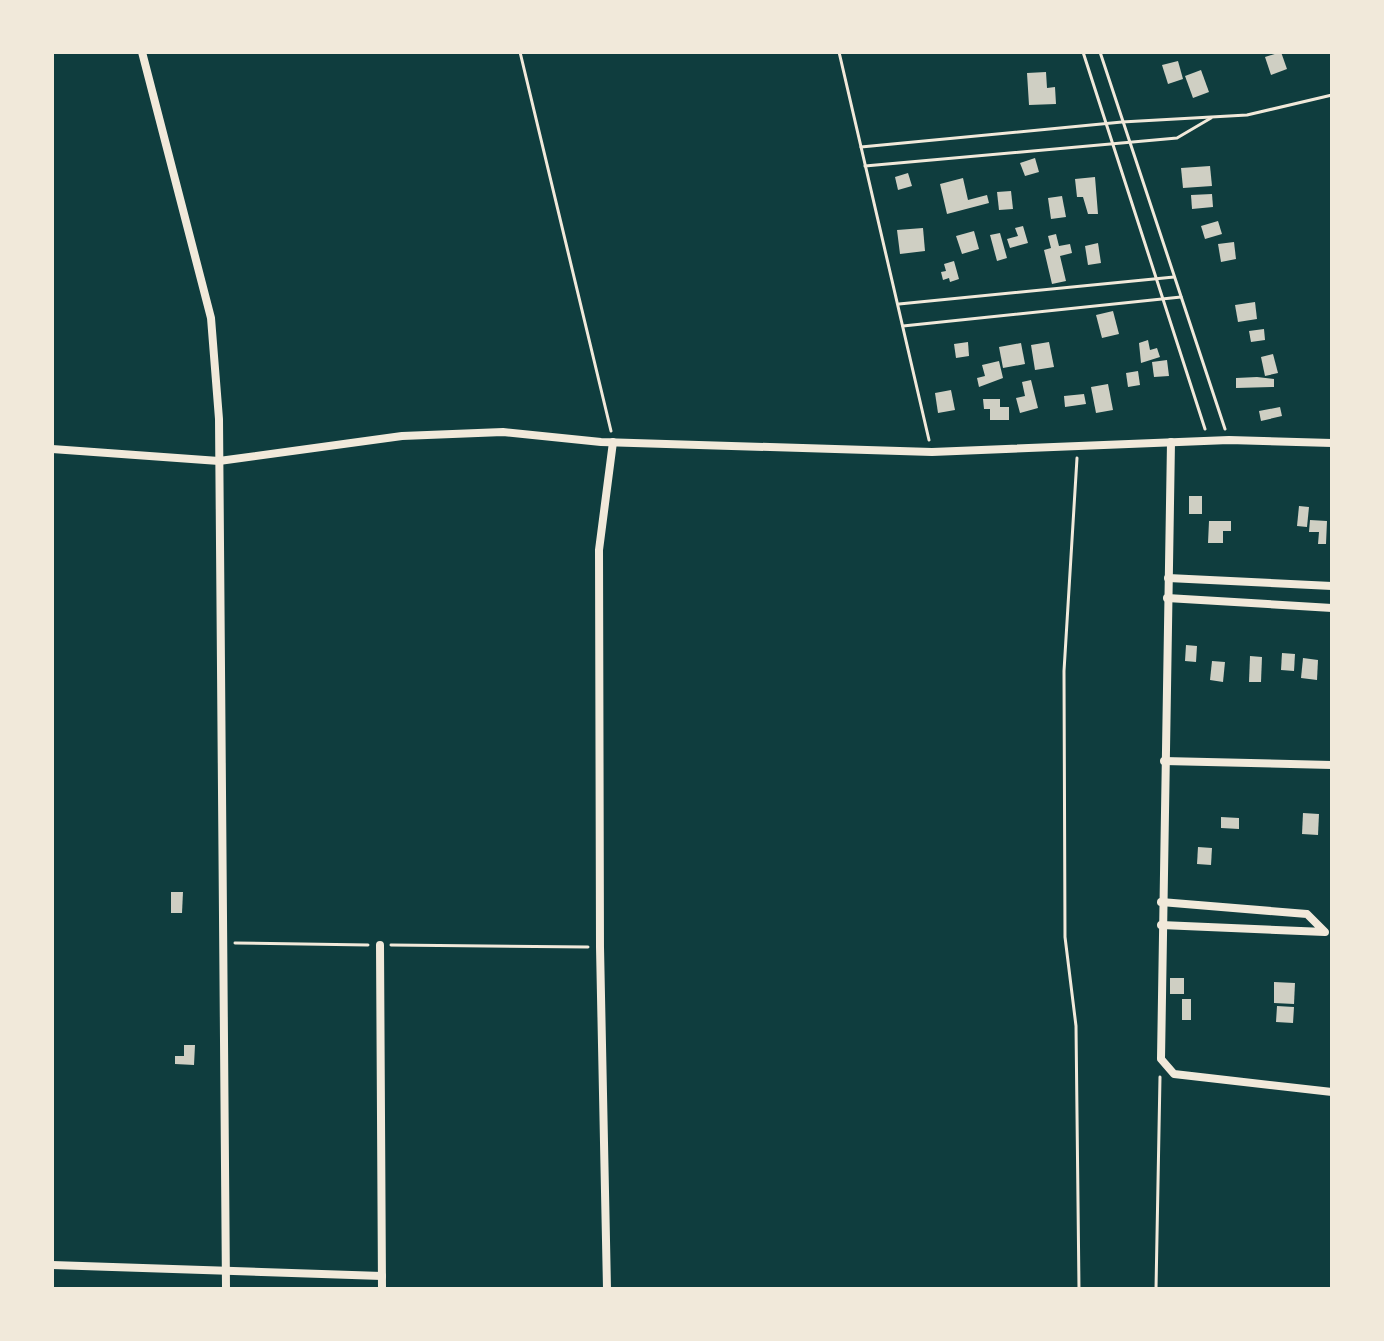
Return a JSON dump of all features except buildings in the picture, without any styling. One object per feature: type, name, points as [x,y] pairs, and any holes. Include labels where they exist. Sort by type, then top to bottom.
[{"type":"street","points":[[142,52],[211,318],[219,461],[226,1289]]},
{"type":"street","points":[[52,449],[219,461],[402,436],[503,432],[613,442],[932,452],[1229,440],[1332,443]]},
{"type":"street","points":[[607,1289],[600,947],[599,550],[613,442]]},
{"type":"street","points":[[1171,442],[1161,902],[1161,1059],[1174,1074],[1332,1092]]},
{"type":"street","points":[[1168,578],[1332,586]]},
{"type":"street","points":[[1167,598],[1332,608]]},
{"type":"street","points":[[1164,761],[1332,765]]},
{"type":"street","points":[[1161,902],[1307,914],[1328,932]]},
{"type":"street","points":[[1161,925],[1328,932]]},
{"type":"street","points":[[380,945],[382,1289]]},
{"type":"street","points":[[52,1265],[382,1276]]},
{"type":"path","points":[[520,52],[613,442]]},
{"type":"path","points":[[839,52],[932,452]]},
{"type":"path","points":[[1083,52],[1209,441]]},
{"type":"path","points":[[1100,52],[1229,440]]},
{"type":"path","points":[[861,147],[1106,123],[1247,115],[1332,95]]},
{"type":"path","points":[[865,166],[1177,138],[1213,117]]},
{"type":"path","points":[[898,304],[1174,277]]},
{"type":"path","points":[[903,326],[1181,297]]},
{"type":"path","points":[[1078,446],[1064,686],[1065,937],[1076,1026],[1079,1289]]},
{"type":"path","points":[[223,943],[600,947]]},
{"type":"path","points":[[1156,1289],[1161,1059]]}]
